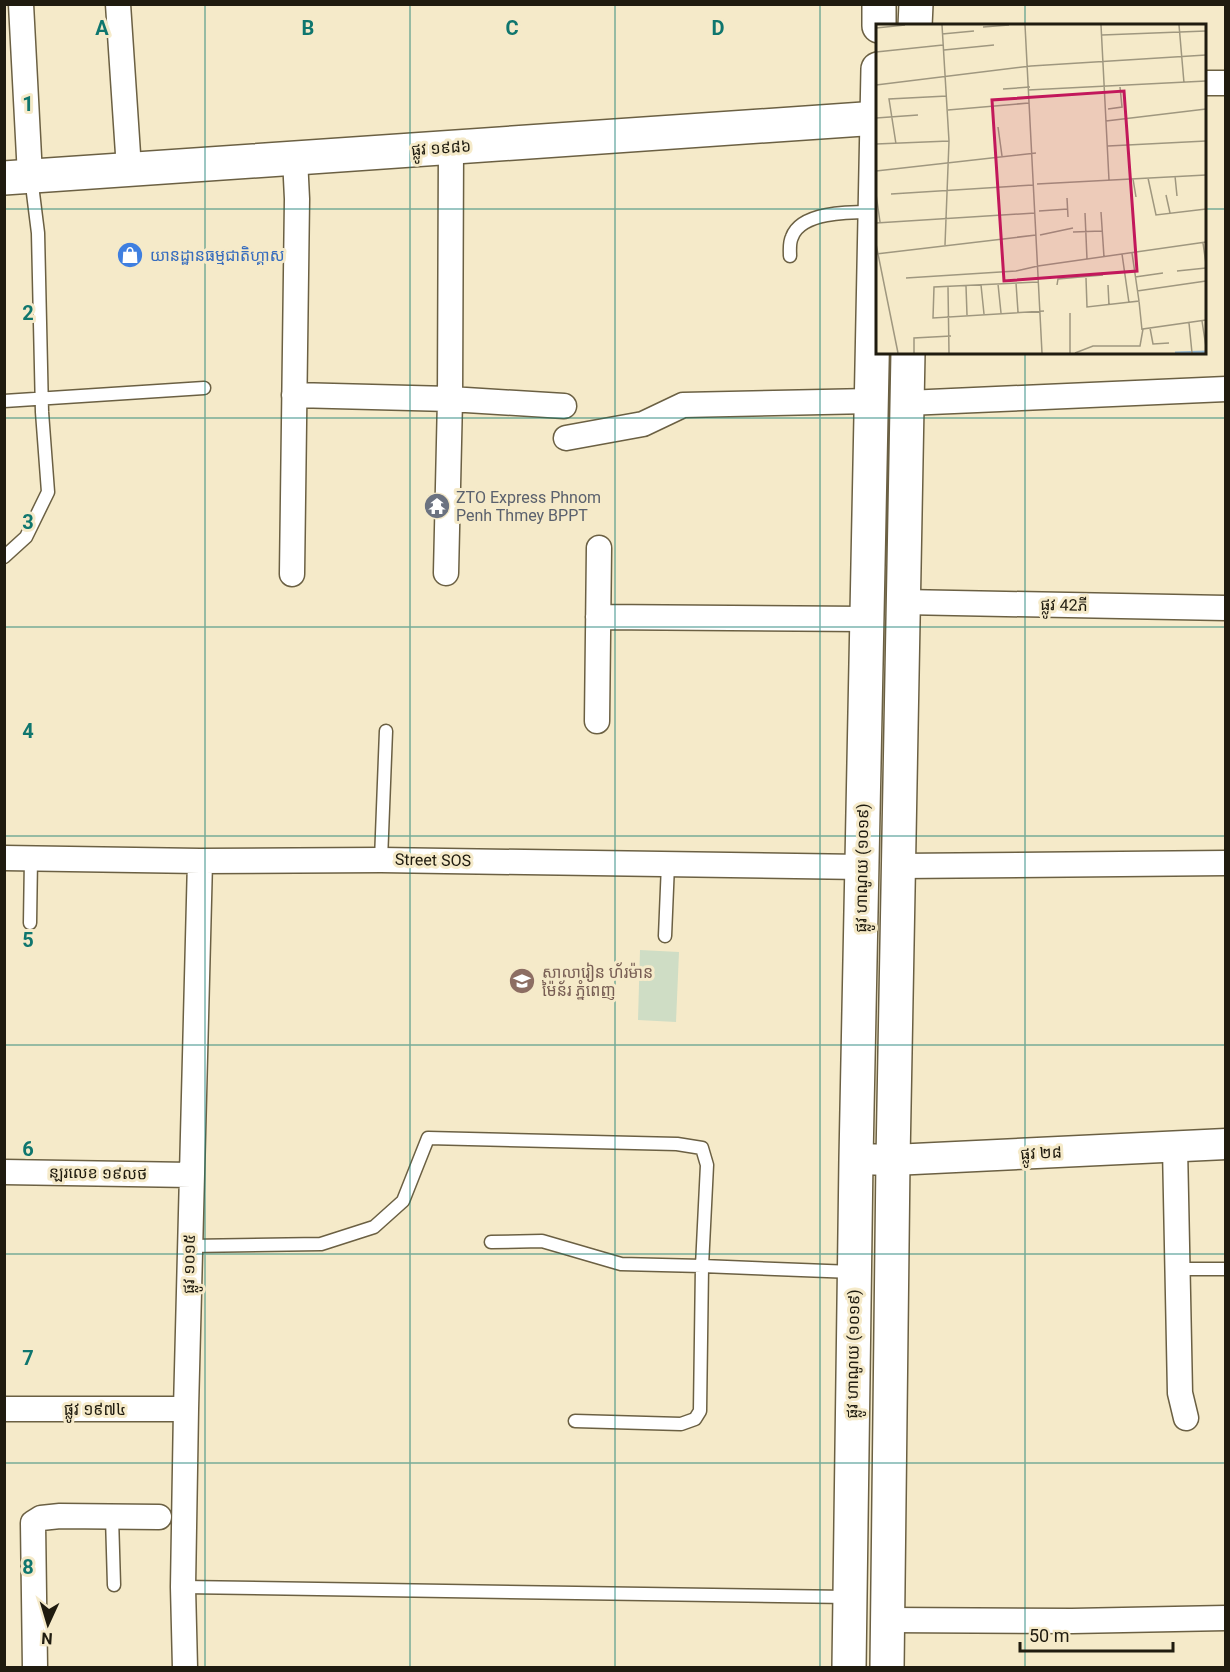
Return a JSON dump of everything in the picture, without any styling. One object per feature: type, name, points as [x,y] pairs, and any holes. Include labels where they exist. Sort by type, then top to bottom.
[{"type":"main road","points":[[879,4],[879,24]]},
{"type":"main road","points":[[915,24],[916,4]]},
{"type":"main road","name":"ផ្លូវ ១៩៨៦","points":[[17,177],[876,118]]},
{"type":"main road","name":"ផ្លូវ ហាណូយ (១០១៩)","points":[[849,1668],[856,1159],[876,165]]},
{"type":"main road","points":[[887,1668],[893,1160],[908,354]]},
{"type":"street","points":[[17,177],[21,4]]},
{"type":"street","points":[[118,4],[129,169]]},
{"type":"street","points":[[1206,82],[1226,83]]},
{"type":"street","points":[[446,573],[450,399],[451,147]]},
{"type":"street","points":[[292,574],[297,199],[295,158]]},
{"type":"street","points":[[907,403],[1226,388]]},
{"type":"street","points":[[294,395],[450,399],[564,406]]},
{"type":"street","points":[[566,438],[643,424],[683,405],[871,401]]},
{"type":"street","points":[[597,721],[598,548]]},
{"type":"street","name":"ផ្លូវ 42ភី","points":[[903,602],[1226,608]]},
{"type":"street","points":[[598,616],[867,619]]},
{"type":"street","name":"Street SOS","points":[[4,858],[200,861],[381,860],[862,867]]},
{"type":"street","name":"ផ្លូវ ១០១៥","points":[[185,1668],[183,1587],[189,1246],[200,861]]},
{"type":"street","points":[[899,866],[1226,862]]},
{"type":"street","name":"ផ្លូវ ២៨","points":[[856,1159],[893,1160],[1226,1144]]},
{"type":"street","points":[[1175,1147],[1180,1393],[1186,1418]]},
{"type":"street","name":"ន្ឡរលេខ ១៩លថ","points":[[4,1172],[191,1175]]},
{"type":"street","name":"ផ្លូវ ១៩៧៤","points":[[4,1409],[186,1409]]},
{"type":"street","points":[[35,1668],[33,1523],[41,1518],[159,1517]]},
{"type":"street","points":[[888,1620],[1072,1621],[1226,1618]]},
{"type":"lane","points":[[4,557],[26,537],[48,492],[41,400],[38,233],[17,177]]},
{"type":"lane","points":[[790,256],[792,236],[797,229],[813,219],[829,213],[875,212]]},
{"type":"lane","points":[[4,401],[204,388]]},
{"type":"lane","points":[[381,860],[386,731]]},
{"type":"lane","points":[[30,923],[31,858]]},
{"type":"lane","points":[[665,936],[668,864]]},
{"type":"lane","points":[[189,1246],[321,1244],[374,1227],[403,1201],[428,1138],[677,1144],[702,1148],[706,1165],[700,1411],[695,1419],[681,1424],[575,1421]]},
{"type":"lane","points":[[491,1242],[542,1241],[621,1264],[854,1272]]},
{"type":"lane","points":[[1176,1269],[1226,1269]]},
{"type":"lane","points":[[112,1517],[114,1585]]},
{"type":"lane","points":[[183,1587],[850,1597]]},
{"type":"green space","points":[[640,950],[679,952],[676,1022],[638,1020]]},
{"type":"place","name":"យានដ្ឋានធម្មជាតិហ្គាស","points":[[130,255]]},
{"type":"place","name":"ZTO Express Phnom Penh Thmey BPPT","points":[[437,506]]},
{"type":"place","name":"សាលារៀន ហ័រម៉ាន ម៉ៃន័រ ភ្នំពេញ","points":[[522,981]]}]
